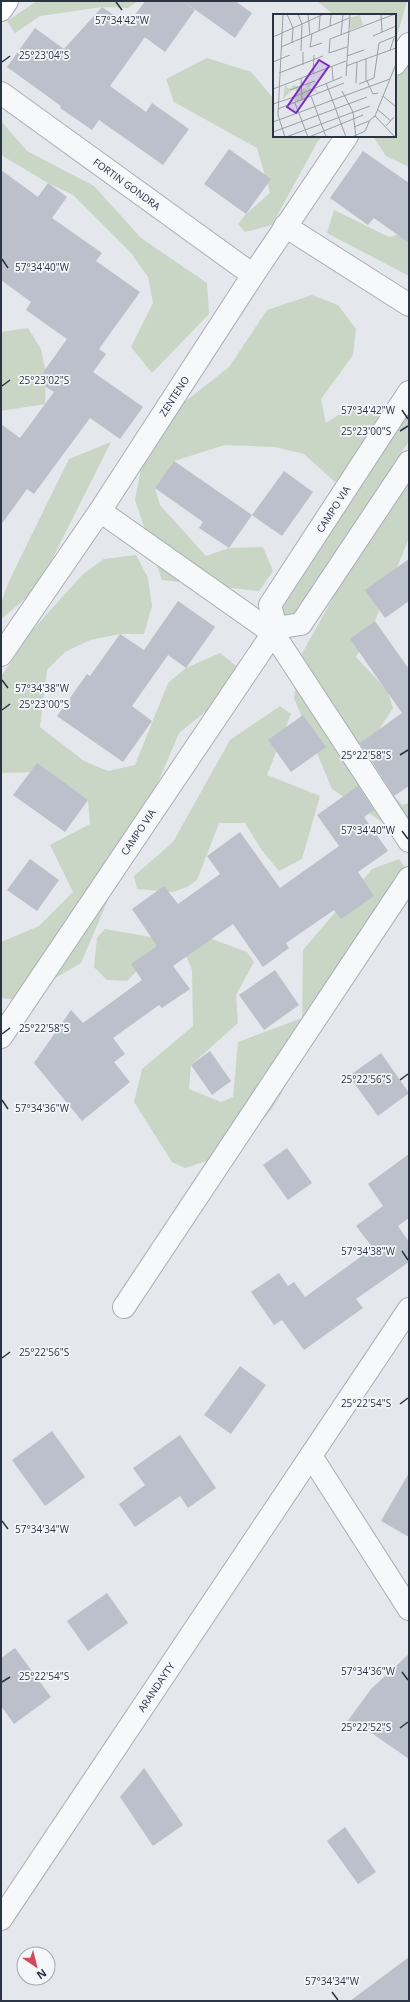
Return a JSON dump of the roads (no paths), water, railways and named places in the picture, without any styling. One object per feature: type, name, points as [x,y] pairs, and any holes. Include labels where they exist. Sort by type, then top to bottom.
[{"type":"street","points":[[1,10],[7,1]]},
{"type":"street","points":[[396,63],[409,44]]},
{"type":"street","name":"FORTIN GONDRA","points":[[1,93],[253,275]]},
{"type":"street","name":"ZENTENO","points":[[1,655],[100,511],[285,226],[345,137]]},
{"type":"street","points":[[285,226],[409,305]]},
{"type":"street","name":"CAMPO VIA","points":[[3,1030],[275,631],[270,604],[409,392]]},
{"type":"street","points":[[275,631],[301,624],[409,462]]},
{"type":"street","points":[[100,511],[275,631],[409,841]]},
{"type":"street","points":[[124,1306],[409,878]]},
{"type":"street","name":"ARANDAYTY","points":[[1,1919],[409,1309]]},
{"type":"street","points":[[311,1456],[409,1609]]}]
